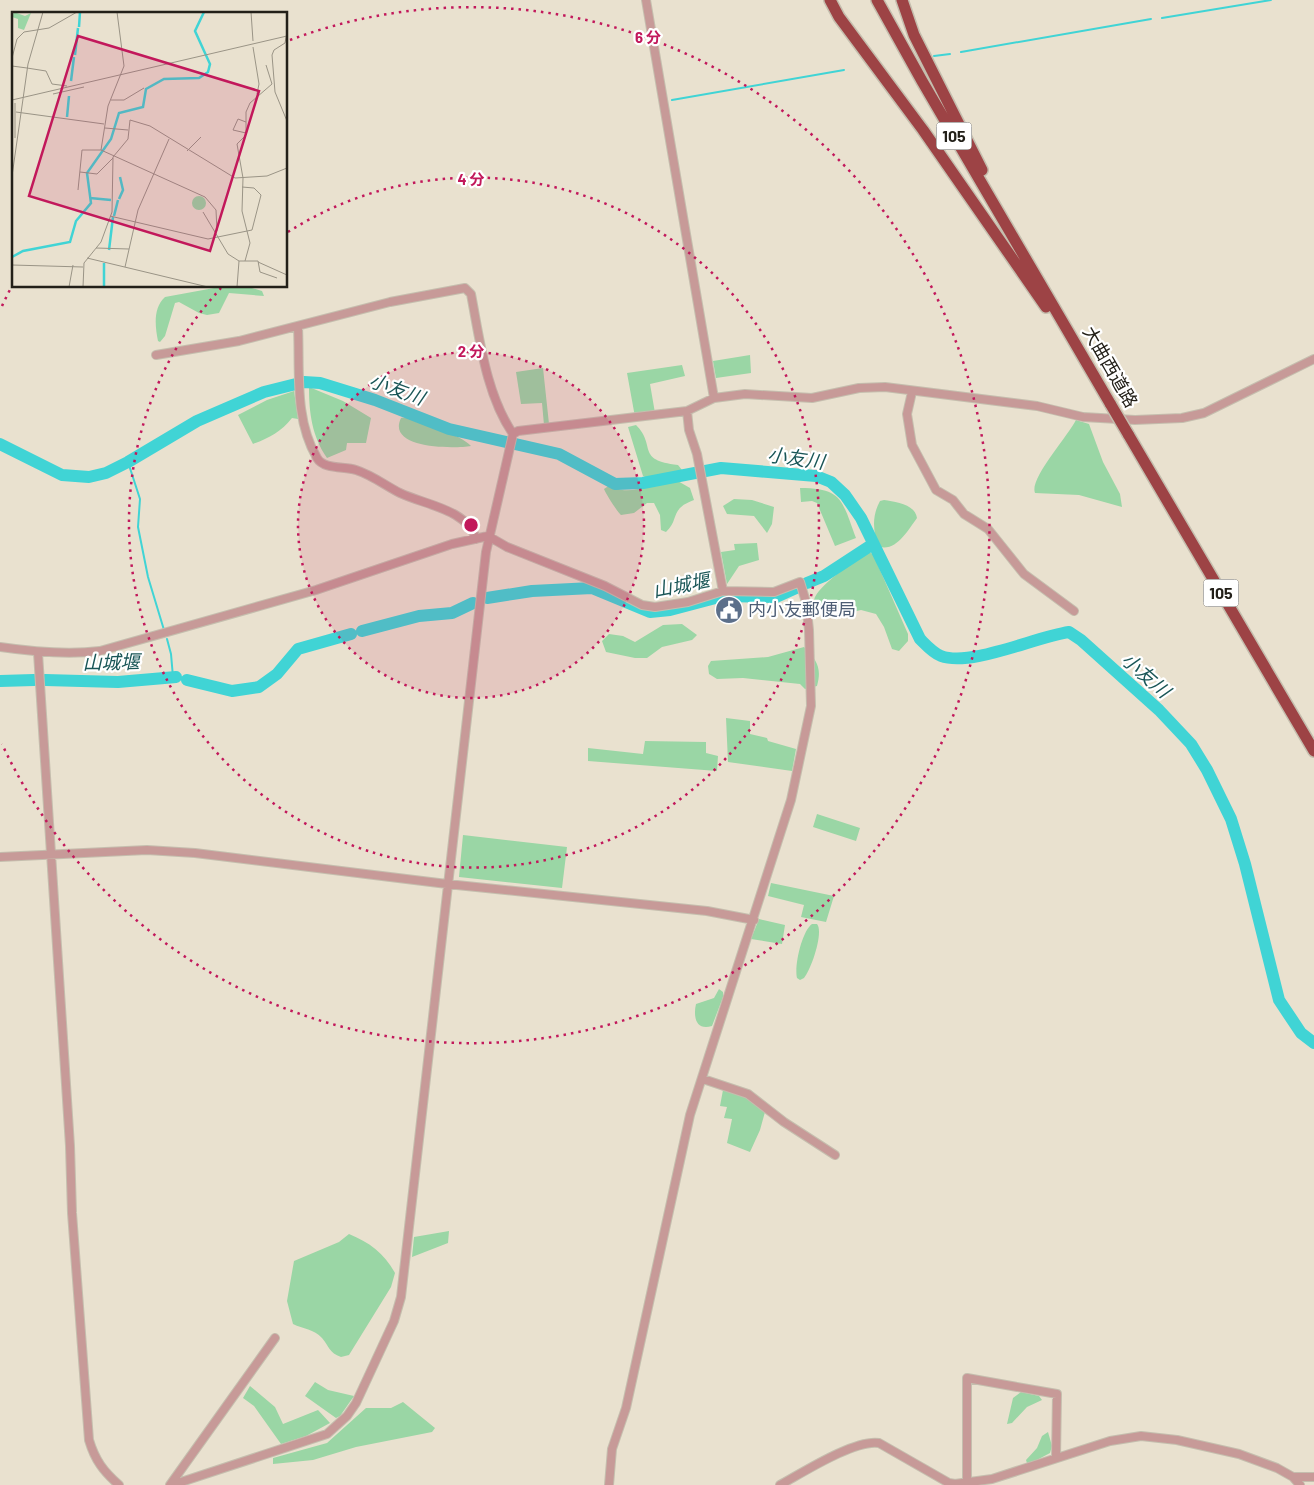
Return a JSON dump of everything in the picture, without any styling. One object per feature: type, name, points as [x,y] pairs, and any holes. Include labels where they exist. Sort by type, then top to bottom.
[{"type":"highway","points":[[830,0],[839,17],[923,130],[1094,376]]},
{"type":"highway","name":"大曲西道路","points":[[877,0],[922,81],[1314,751]]},
{"type":"highway","points":[[902,0],[914,35],[1032,270]]},
{"type":"street","points":[[646,0],[714,398]]},
{"type":"street","points":[[156,355],[239,341],[390,302],[465,288],[470,290],[484,361],[504,421],[513,434]]},
{"type":"street","points":[[298,327],[300,404],[304,425],[318,460],[324,464],[356,470],[416,500],[451,512],[467,523],[474,531],[476,539]]},
{"type":"street","points":[[171,1485],[327,1434],[347,1416],[356,1403],[373,1370],[394,1321],[401,1297],[421,1132],[447,884],[488,536],[507,452],[513,434],[518,431],[687,411],[714,398],[745,394],[812,398],[859,388],[885,387],[912,392],[1037,406],[1083,416],[1136,420],[1182,418],[1204,412],[1314,360]]},
{"type":"street","points":[[912,392],[907,414],[912,445],[936,490],[953,500],[964,514],[988,529],[1024,574],[1074,610]]},
{"type":"street","points":[[687,411],[692,445],[697,454],[723,591]]},
{"type":"street","points":[[0,647],[38,653],[73,654],[100,650],[316,590],[452,544],[488,536],[507,547],[605,586],[642,605],[667,606],[723,591],[774,592],[800,582],[806,602],[809,630],[811,706],[791,800],[754,920],[735,970],[703,1080],[690,1115],[626,1408],[612,1449],[609,1485]]},
{"type":"street","points":[[38,653],[72,1214],[89,1440],[94,1456],[103,1470],[119,1485]]},
{"type":"street","points":[[0,857],[147,850],[195,853],[447,884],[707,911],[754,920]]},
{"type":"street","points":[[703,1080],[748,1094],[784,1122],[835,1155]]},
{"type":"street","points":[[171,1485],[275,1338]]},
{"type":"street","points":[[967,1482],[967,1378],[1057,1394],[1056,1458]]},
{"type":"street","points":[[780,1485],[838,1454],[872,1442],[887,1448],[950,1483],[992,1479],[1110,1442],[1141,1436],[1158,1437],[1239,1454],[1293,1477],[1314,1477]]},
{"type":"street","points":[[1293,1477],[1300,1485]]},
{"type":"green space","points":[[214,288],[252,288],[262,291],[264,296],[229,293],[219,313],[207,315],[199,313],[179,302],[175,303],[165,336],[160,342],[158,341],[156,323],[157,312],[158,306],[165,297]]},
{"type":"green space","points":[[750,355],[751,373],[716,378],[713,361]]},
{"type":"green space","points":[[682,365],[685,376],[650,384],[655,413],[635,417],[627,373]]},
{"type":"green space","points":[[543,368],[549,424],[544,425],[542,403],[521,404],[516,372]]},
{"type":"green space","points":[[309,387],[343,401],[371,418],[366,443],[347,443],[346,450],[327,458],[312,424]]},
{"type":"green space","points":[[294,391],[298,419],[292,418],[274,434],[253,444],[238,415],[267,400]]},
{"type":"green space","points":[[401,418],[417,420],[438,428],[458,437],[471,446],[437,447],[412,441],[403,436],[399,428]]},
{"type":"green space","points":[[1076,420],[1089,424],[1103,462],[1120,494],[1122,507],[1079,495],[1035,493],[1035,486],[1043,468]]},
{"type":"green space","points":[[636,425],[645,439],[651,456],[665,463],[678,465],[682,470],[658,478],[643,476],[628,427]]},
{"type":"green space","points":[[676,480],[690,488],[694,500],[681,507],[666,532],[661,530],[660,515],[654,503],[647,503],[634,513],[621,515],[604,489],[610,485],[617,489],[633,490]]},
{"type":"green space","points":[[800,488],[825,491],[839,499],[856,538],[835,546],[817,503],[812,501],[801,502]]},
{"type":"green space","points":[[734,499],[752,500],[774,507],[772,524],[767,533],[754,516],[727,514],[723,506]]},
{"type":"green space","points":[[884,500],[909,507],[916,513],[917,518],[897,543],[892,546],[880,547],[874,530],[874,518],[877,506],[880,501]]},
{"type":"green space","points":[[757,543],[759,560],[739,566],[727,584],[721,552],[735,550],[734,544]]},
{"type":"green space","points":[[868,552],[873,554],[908,634],[908,641],[899,651],[892,649],[884,627],[876,614],[861,610],[837,616],[816,612],[814,600],[822,588]]},
{"type":"green space","points":[[682,624],[697,635],[692,640],[662,647],[647,658],[635,658],[606,652],[602,641],[609,634],[623,636],[635,642],[663,625]]},
{"type":"green space","points":[[804,647],[812,656],[819,669],[817,686],[805,689],[800,684],[743,678],[717,679],[709,674],[708,666],[711,661],[768,657]]},
{"type":"green space","points":[[726,718],[750,721],[750,734],[796,749],[792,771],[728,762]]},
{"type":"green space","points":[[645,741],[706,742],[706,753],[718,756],[717,771],[588,761],[588,748],[643,754]]},
{"type":"green space","points":[[817,814],[860,828],[856,841],[813,827]]},
{"type":"green space","points":[[463,835],[567,847],[562,888],[459,877]]},
{"type":"green space","points":[[771,883],[834,896],[826,922],[801,917],[804,905],[768,896]]},
{"type":"green space","points":[[759,919],[785,925],[782,944],[751,939]]},
{"type":"green space","points":[[812,924],[817,924],[819,928],[818,942],[807,974],[800,980],[797,978],[796,973],[798,957],[802,941]]},
{"type":"green space","points":[[719,989],[723,992],[723,997],[712,1026],[699,1025],[695,1014],[696,1004],[714,998]]},
{"type":"green space","points":[[723,1090],[749,1099],[765,1112],[760,1130],[750,1152],[727,1143],[732,1119],[724,1118],[727,1107],[720,1106]]},
{"type":"green space","points":[[449,1231],[448,1243],[412,1257],[414,1237]]},
{"type":"green space","points":[[349,1234],[376,1249],[395,1273],[391,1287],[349,1355],[341,1357],[332,1351],[319,1335],[293,1324],[287,1301],[294,1261],[339,1242]]},
{"type":"green space","points":[[315,1382],[328,1390],[354,1396],[340,1416],[336,1418],[305,1396]]},
{"type":"green space","points":[[250,1386],[275,1407],[283,1424],[318,1410],[330,1423],[306,1436],[281,1444],[254,1406],[243,1398]]},
{"type":"green space","points":[[1021,1392],[1039,1396],[1042,1400],[1027,1407],[1012,1423],[1007,1424],[1013,1398]]},
{"type":"green space","points":[[403,1402],[435,1428],[432,1432],[356,1447],[313,1460],[273,1464],[273,1458],[327,1443],[366,1408],[391,1408]]},
{"type":"green space","points":[[1048,1432],[1052,1446],[1050,1453],[1027,1463],[1026,1460],[1037,1448],[1042,1436]]},
{"type":"waterway","points":[[1162,18],[1271,0]]},
{"type":"waterway","points":[[961,52],[1151,19]]},
{"type":"waterway","points":[[934,56],[950,54]]},
{"type":"waterway","points":[[672,100],[844,70]]},
{"type":"waterway","name":"小友川","points":[[0,444],[62,475],[89,477],[106,473],[128,462],[197,421],[264,392],[304,382],[320,383],[375,400],[449,429],[559,454],[615,484],[643,483],[721,468],[816,476],[831,482],[845,495],[861,518],[920,639],[935,653],[954,658],[969,658],[1069,632],[1081,640],[1159,710],[1191,744],[1207,770],[1231,819],[1245,864],[1279,1000],[1301,1033],[1314,1043]]},
{"type":"waterway","points":[[128,462],[140,499],[138,527],[148,577],[164,630]]},
{"type":"waterway","name":"山城堰","points":[[807,583],[824,576],[873,544]]},
{"type":"waterway","name":"山城堰","points":[[487,598],[532,591],[592,588],[650,612],[670,610],[723,596],[776,597],[796,588]]},
{"type":"waterway","name":"山城堰","points":[[362,631],[419,616],[452,613],[473,603]]},
{"type":"waterway","name":"山城堰","points":[[187,680],[232,691],[259,687],[277,674],[298,649],[351,634]]},
{"type":"waterway","points":[[167,639],[171,654],[173,677]]},
{"type":"waterway","name":"山城堰","points":[[45,680],[118,682],[176,677]]},
{"type":"waterway","name":"山城堰","points":[[0,681],[34,680]]},
{"type":"place","name":"内小友郵便局","points":[[729,610]]}]
